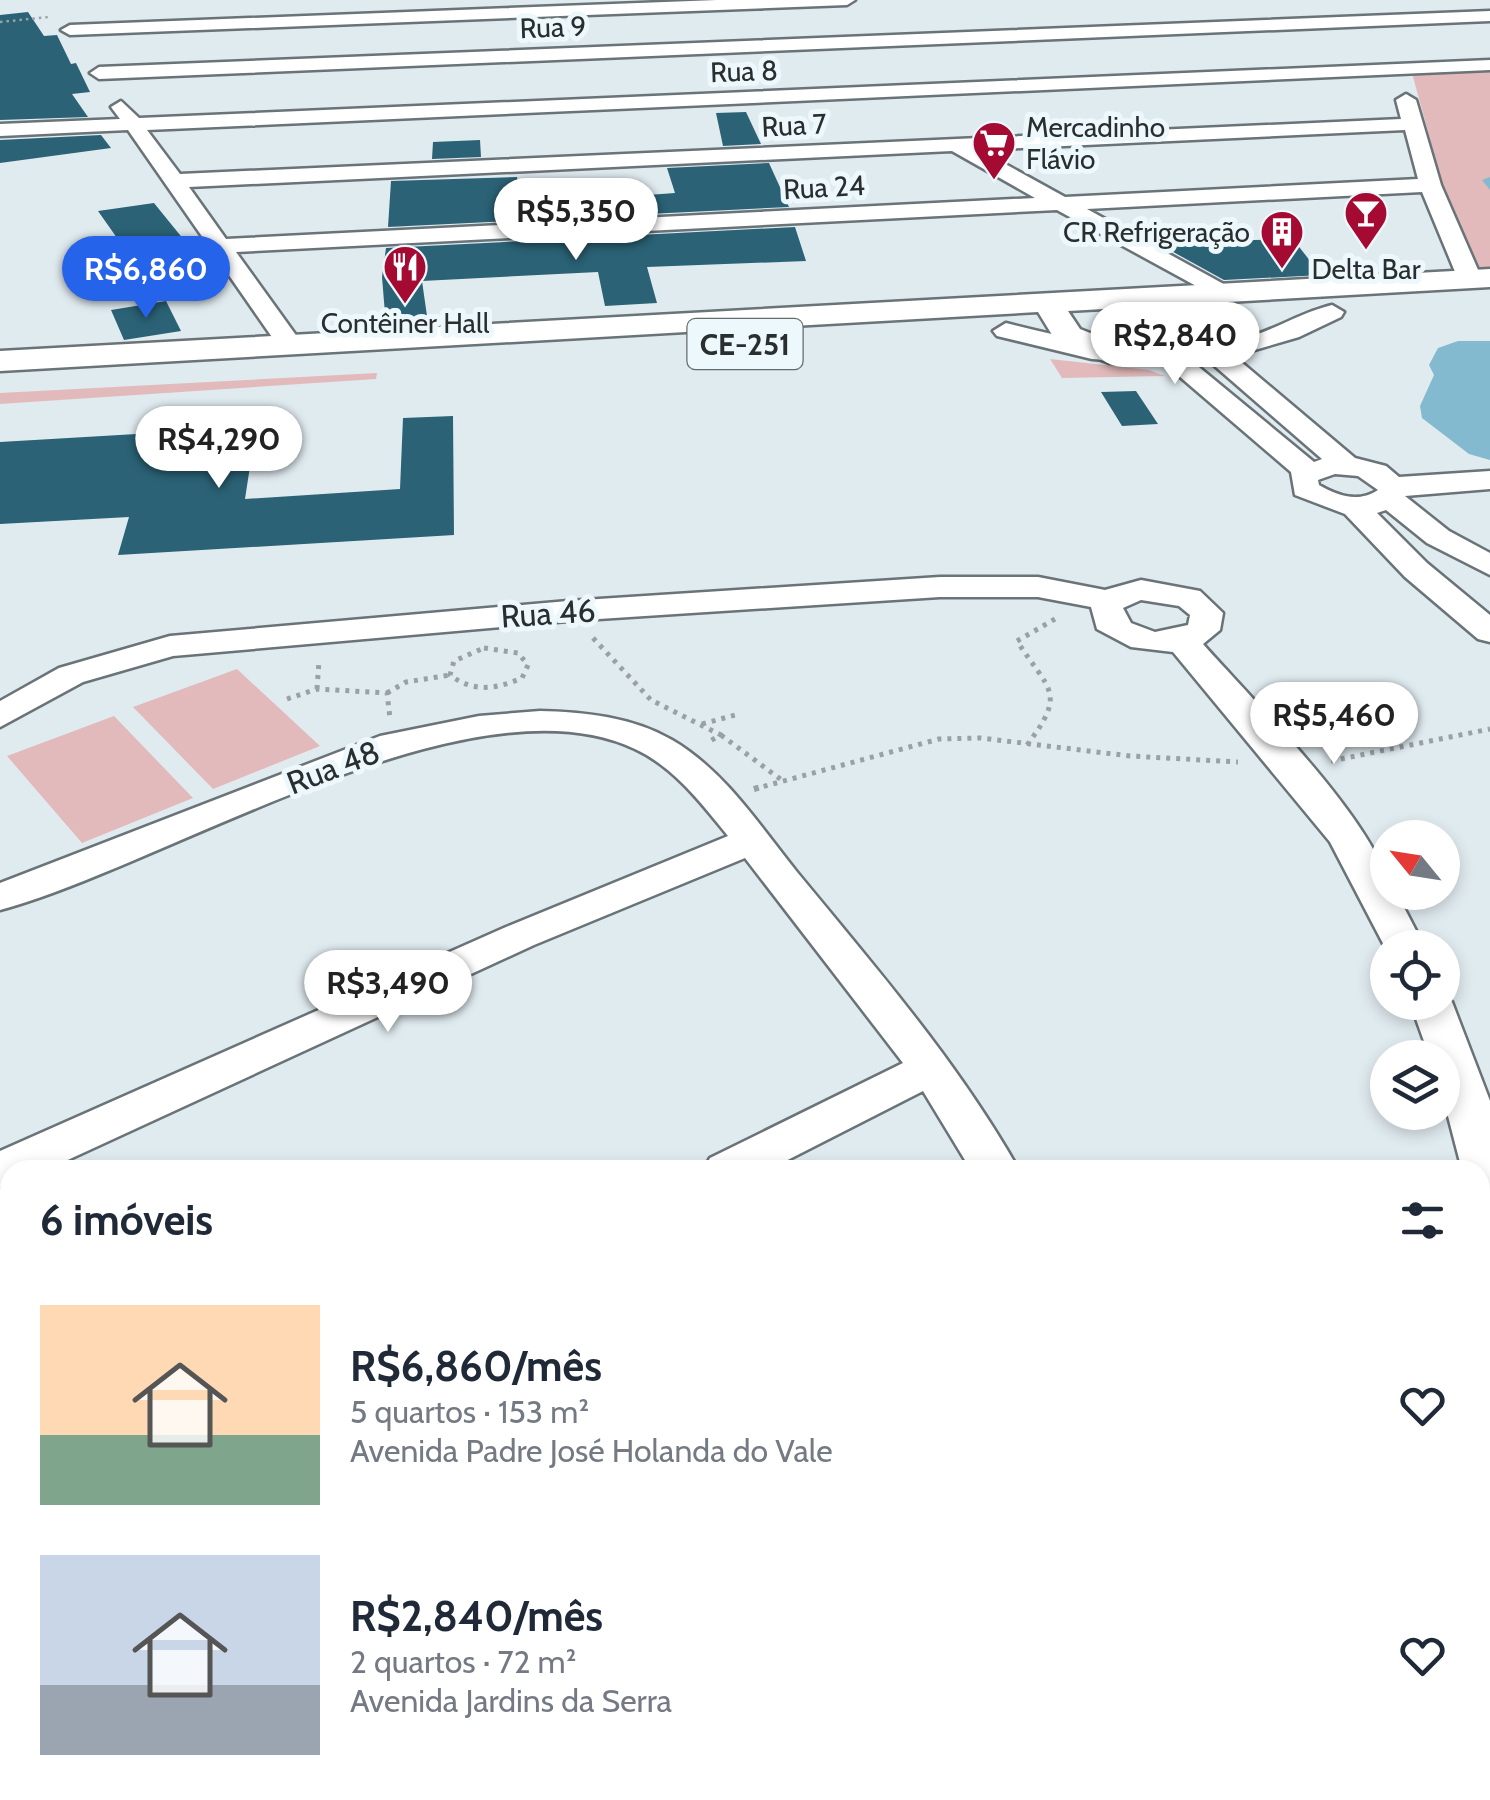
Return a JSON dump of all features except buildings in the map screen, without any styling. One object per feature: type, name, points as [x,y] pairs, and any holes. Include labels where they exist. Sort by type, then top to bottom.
[{"type":"main road","name":"CE-251","points":[[0,384],[1006,330],[1053,314],[1220,292],[1484,286]]},
{"type":"main road","name":"CE-251","points":[[0,361],[290,345],[1053,314],[1332,312],[1484,286]]},
{"type":"main road","points":[[1053,314],[1081,343],[1120,356]]},
{"type":"street","name":"Rua 9","points":[[65,23],[847,0]]},
{"type":"street","points":[[1364,0],[1481,36]]},
{"type":"street","points":[[1394,0],[1444,17],[1481,36]]},
{"type":"street","points":[[708,2],[898,110]]},
{"type":"street","name":"Rua 9","points":[[99,73],[1490,16]]},
{"type":"street","points":[[65,23],[290,345]]},
{"type":"street","name":"Rua 8","points":[[0,130],[1490,65]]},
{"type":"street","points":[[1398,70],[1430,185],[1484,286]]},
{"type":"street","name":"Rua 7","points":[[177,181],[1413,124]]},
{"type":"street","points":[[927,128],[1220,292]]},
{"type":"street","name":"Rua 24","points":[[223,248],[1430,185]]},
{"type":"street","points":[[1006,330],[1120,356],[1174,359],[1217,354],[1273,340],[1332,312]]},
{"type":"street","points":[[1217,354],[1346,465]]},
{"type":"street","points":[[1174,359],[1308,471],[1346,465],[1375,472],[1438,538],[1486,563]]},
{"type":"street","points":[[1308,471],[1302,482],[1314,495],[1354,506],[1416,570],[1482,620]]},
{"type":"street","points":[[1354,506],[1416,487],[1490,480]]},
{"type":"street","points":[[1416,570],[1486,563]]},
{"type":"street","name":"Rua 46","points":[[0,716],[71,676],[170,646],[568,611],[940,587],[1038,587],[1098,597],[1141,590],[1188,598],[1207,614],[1208,622],[1204,630],[1182,641]]},
{"type":"street","points":[[1098,597],[1118,630],[1148,641],[1182,641],[1288,762],[1348,839],[1396,930]]},
{"type":"street","name":"Rua 48","points":[[0,897],[393,744],[480,728],[566,725],[630,734],[676,759],[750,841],[931,1068],[989,1160]]},
{"type":"street","points":[[24,1160],[502,944],[750,841]]},
{"type":"street","points":[[1438,1020],[1466,1096],[1483,1160]]},
{"type":"street","points":[[747,1160],[931,1068]]},
{"type":"path","points":[[0,22],[65,23]]},
{"type":"path","points":[[123,269],[223,248]]},
{"type":"path","points":[[1026,746],[1051,713],[1053,696],[1017,641],[1042,631],[1098,597]]},
{"type":"path","points":[[568,611],[651,700],[721,734],[783,782]]},
{"type":"path","points":[[288,698],[316,690],[387,693],[406,682],[450,674],[474,689],[501,688],[522,678],[528,665],[518,653],[484,648],[454,661],[450,674]]},
{"type":"path","points":[[387,693],[393,744]]},
{"type":"path","points":[[701,724],[739,714]]},
{"type":"path","points":[[714,800],[939,740],[981,738],[1026,746],[1325,762],[1490,729]]},
{"type":"path","points":[[676,759],[721,734]]},
{"type":"shaded area","points":[[1490,67],[1490,270],[1472,267],[1463,260],[1412,73]]},
{"type":"shaded area","points":[[1050,359],[1149,370],[1165,376],[1062,378]]},
{"type":"shaded area","points":[[377,373],[376,379],[0,404],[0,393]]},
{"type":"shaded area","points":[[237,669],[320,746],[213,789],[133,707]]},
{"type":"shaded area","points":[[114,716],[193,798],[82,843],[7,756]]},
{"type":"water","points":[[1458,341],[1490,341],[1490,460],[1469,454],[1422,418],[1420,406],[1434,375],[1429,365],[1438,348]]},
{"type":"waterway","points":[[1490,179],[1485,180],[1490,188]]},
{"type":"place","name":"Mercadinho Flávio","points":[[994,181]]},
{"type":"place","name":"Delta Bar","points":[[1366,251]]},
{"type":"place","name":"CR Refrigeração","points":[[1282,270]]},
{"type":"place","name":"Contêiner Hall","points":[[405,305]]}]
